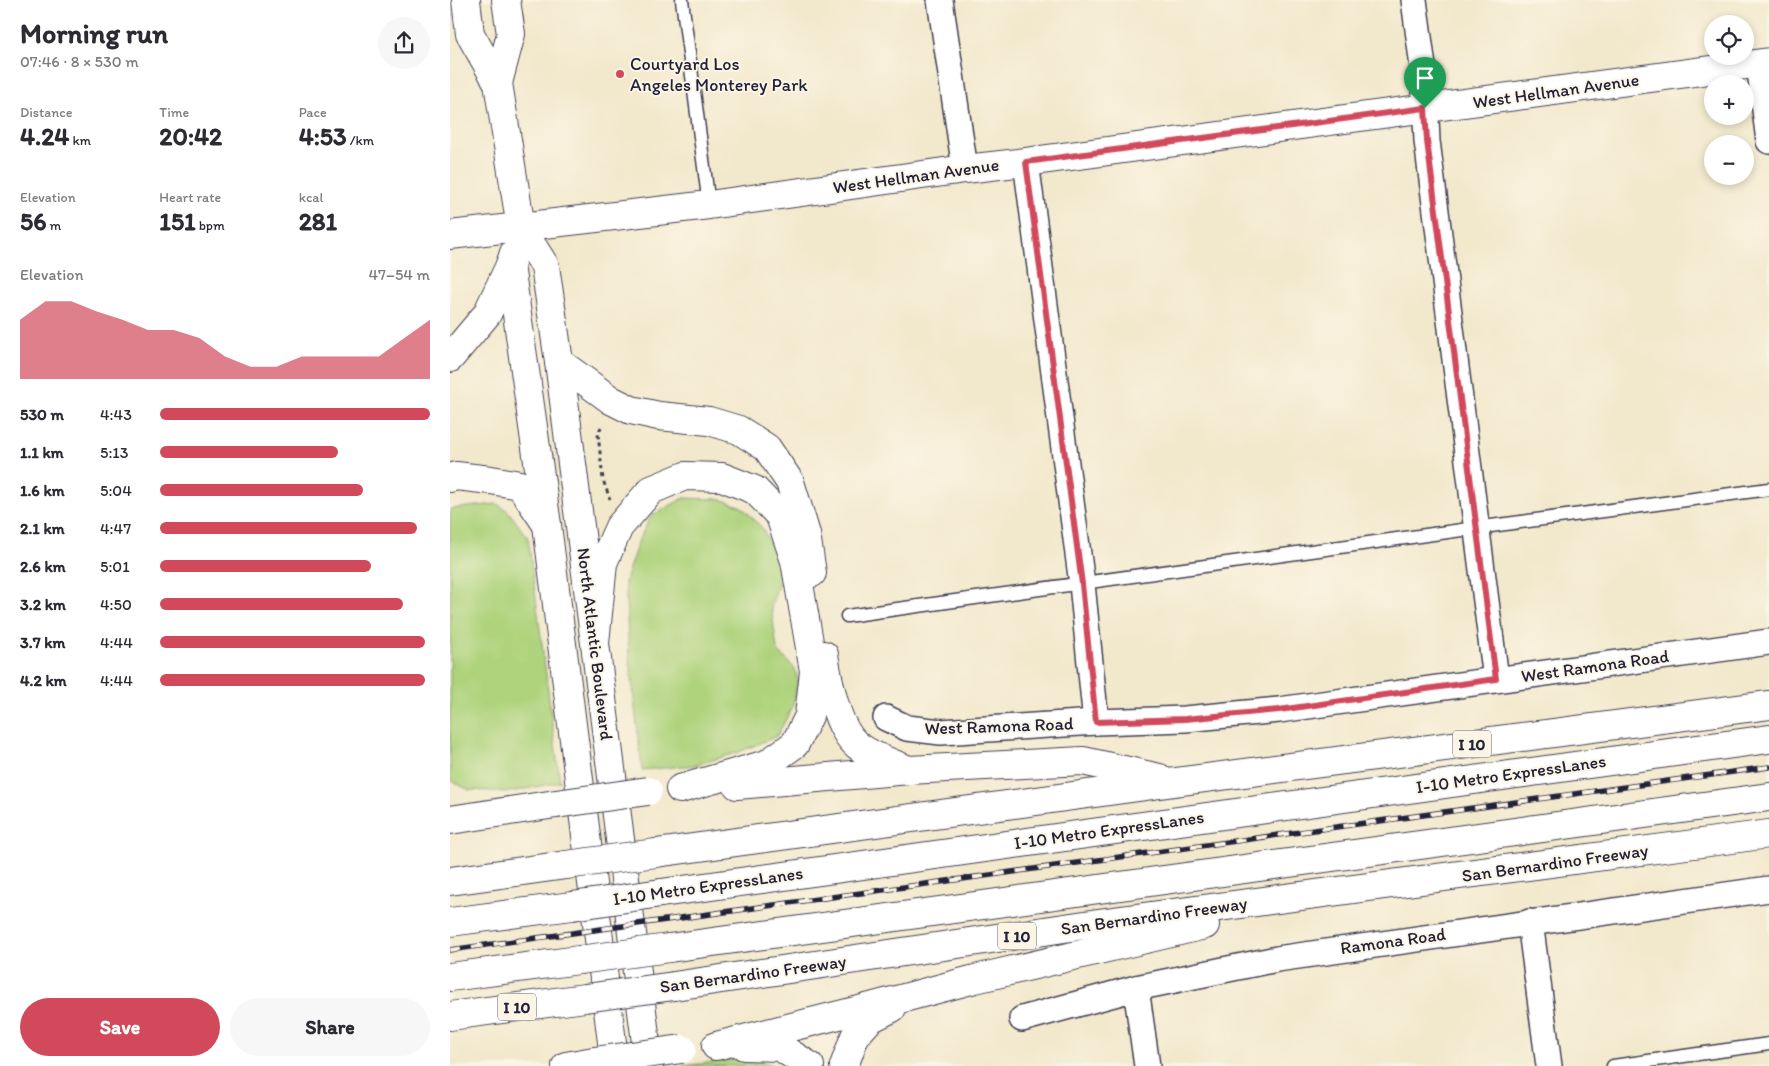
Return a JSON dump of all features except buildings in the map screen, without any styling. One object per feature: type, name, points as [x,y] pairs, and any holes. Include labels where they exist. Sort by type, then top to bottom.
[{"type":"main road","name":"North Atlantic Boulevard","points":[[466,0],[470,34],[498,83],[521,228],[545,266],[559,362],[649,1066]]},
{"type":"main road","name":"North Atlantic Boulevard","points":[[498,83],[511,34],[506,0]]},
{"type":"main road","name":"West Hellman Avenue","points":[[450,235],[709,205],[965,169],[1764,63]]},
{"type":"main road","name":"North Atlantic Boulevard","points":[[521,228],[510,265],[547,525],[604,1063]]},
{"type":"main road","points":[[450,358],[487,314],[510,265]]},
{"type":"main road","points":[[559,362],[611,400],[632,410],[659,416],[710,421],[739,430],[767,448],[790,482],[806,534],[827,676],[839,718],[856,744],[880,758],[910,770]]},
{"type":"main road","points":[[450,478],[456,476],[520,485],[547,525]]},
{"type":"main road","points":[[595,643],[603,563],[619,527],[651,490],[685,476],[722,477],[755,490],[780,516],[795,561],[814,670],[810,716],[795,744],[766,764],[680,789]]},
{"type":"main road","name":"I 10","points":[[450,881],[1175,782],[1769,705]]},
{"type":"main road","name":"I-10 Metro ExpressLanes","points":[[450,922],[1769,739]]},
{"type":"main road","points":[[452,817],[648,791],[910,770],[1083,761],[1175,782]]},
{"type":"main road","points":[[450,977],[1769,797]]},
{"type":"main road","name":"San Bernardino Freeway","points":[[450,1016],[674,986],[1088,925],[1769,834]]},
{"type":"main road","points":[[716,1046],[976,979],[1360,888]]},
{"type":"main road","points":[[844,1066],[855,1036],[870,1019],[921,994]]},
{"type":"main road","points":[[565,1066],[604,1063],[682,1049],[716,1046],[780,1047],[810,1066]]},
{"type":"street","points":[[940,0],[965,169]]},
{"type":"street","points":[[1414,0],[1424,74],[1427,141],[1496,679]]},
{"type":"street","points":[[1764,63],[1769,141]]},
{"type":"street","points":[[1026,162],[1082,584],[1096,722]]},
{"type":"street","name":"West Ramona Road","points":[[886,718],[907,728],[941,732],[1096,722],[1185,719],[1279,710],[1769,642]]},
{"type":"street","name":"Ramona Road","points":[[1022,1019],[1136,988],[1277,959],[1769,889]]},
{"type":"street","points":[[1530,922],[1549,1066]]},
{"type":"street","points":[[1136,988],[1147,1066]]},
{"type":"lane","points":[[682,0],[709,205]]},
{"type":"lane","points":[[847,616],[1769,489]]},
{"type":"lane","points":[[1612,1066],[1769,1044]]},
{"type":"path","points":[[601,427],[598,434],[603,480],[611,501]]},
{"type":"green space","points":[[684,498],[720,499],[742,507],[763,529],[774,554],[780,580],[771,605],[777,650],[795,669],[798,681],[792,708],[777,736],[739,752],[696,765],[642,770],[629,655],[625,580],[639,540],[651,516]]},
{"type":"green space","points":[[497,504],[508,511],[528,538],[560,782],[511,792],[469,790],[450,780],[450,509]]},
{"type":"green space","points":[[750,1057],[775,1066],[683,1066]]},
{"type":"railway","points":[[450,950],[1769,767]]},
{"type":"place","name":"Courtyard Los Angeles Monterey Park","points":[[620,74]]},
{"type":"route","points":[[1425,108],[1427,141],[1496,679],[1279,710],[1185,719],[1096,722],[1082,584],[1026,162],[1425,108]]}]
